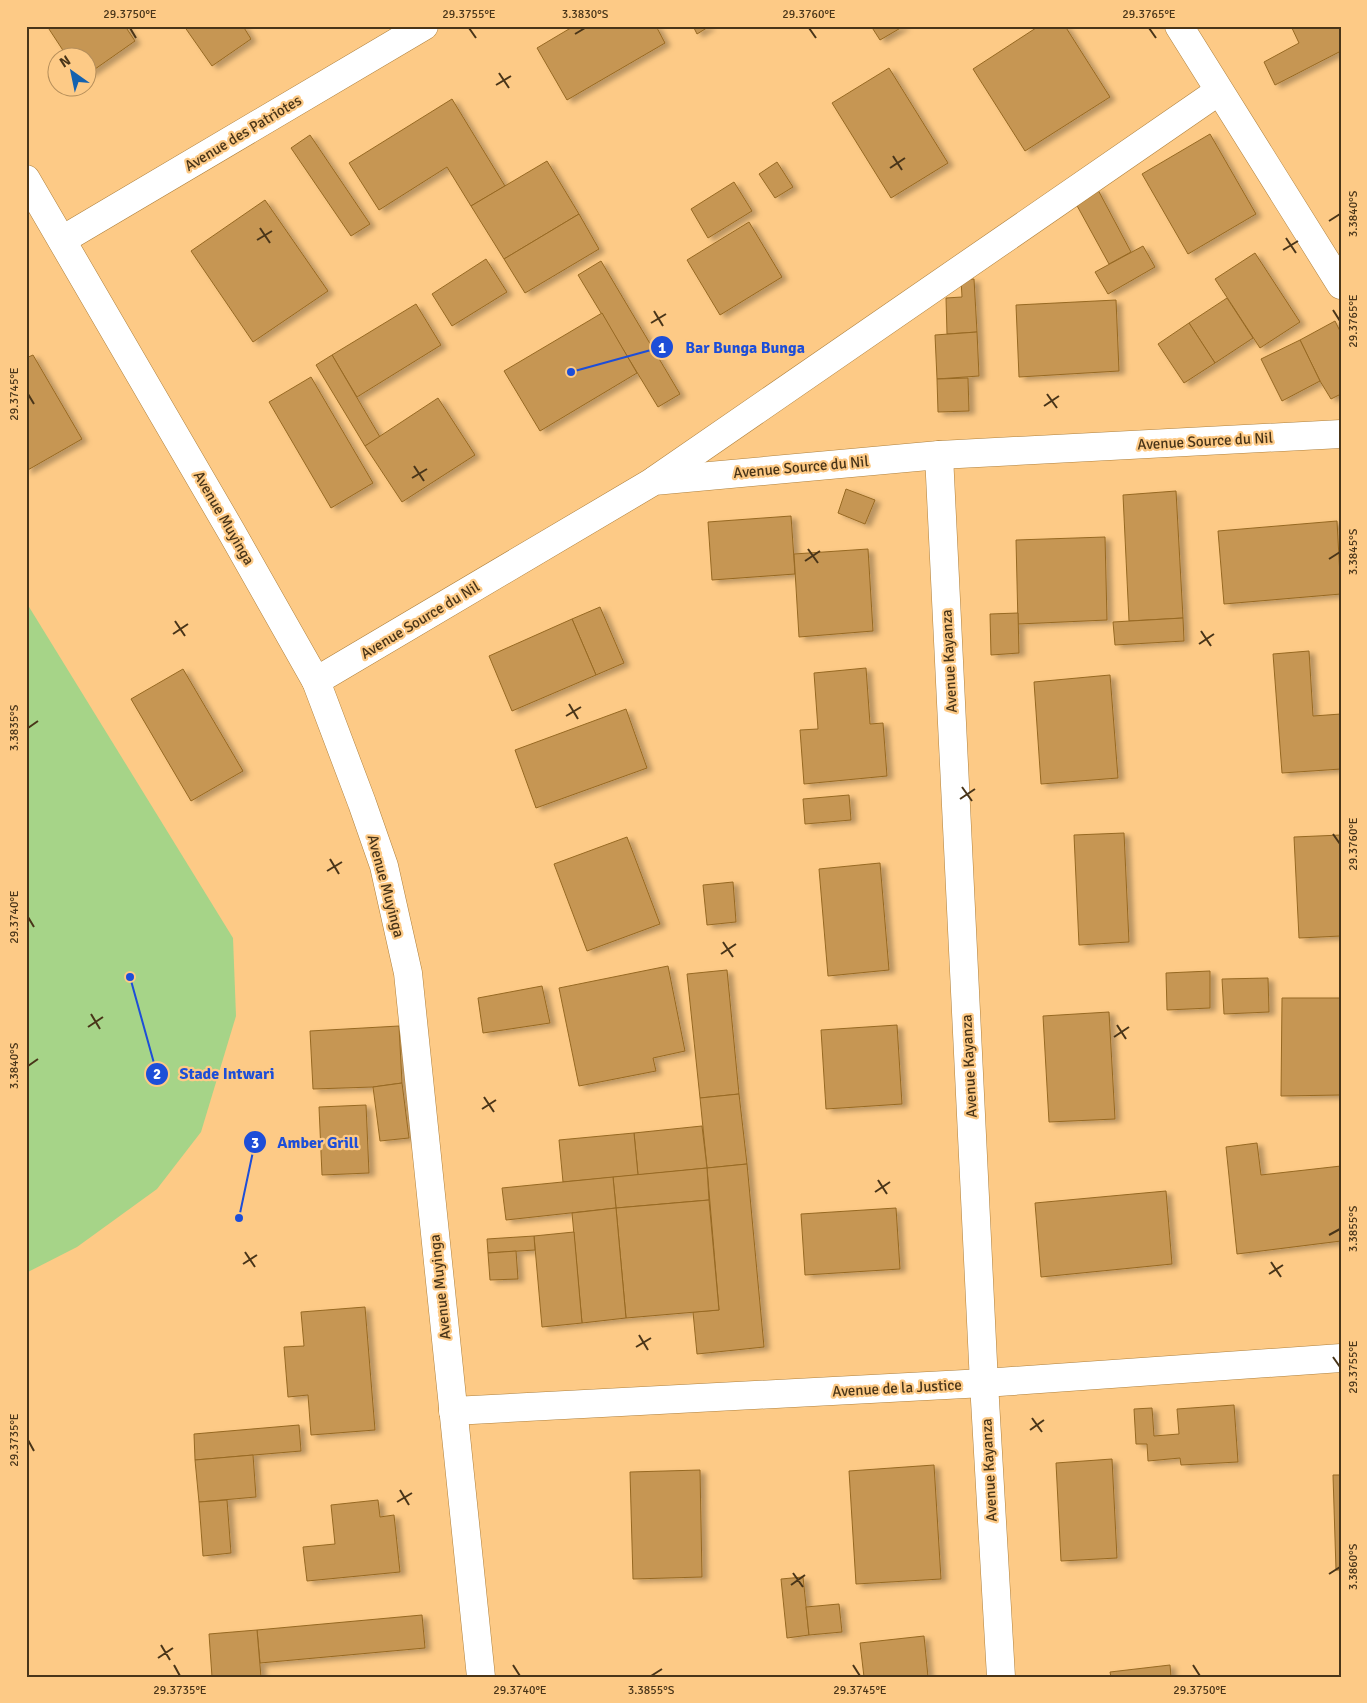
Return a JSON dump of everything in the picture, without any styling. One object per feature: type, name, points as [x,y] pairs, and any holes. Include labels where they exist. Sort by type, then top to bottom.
[{"type":"street","name":"Avenue des Patriotes","points":[[62,240],[424,26]]},
{"type":"street","points":[[1179,26],[1341,285]]},
{"type":"street","points":[[654,480],[1219,91]]},
{"type":"street","name":"Avenue Muyinga","points":[[26,179],[231,531],[316,682],[384,866],[408,973],[481,1677]]},
{"type":"street","name":"Avenue Source du Nil","points":[[316,682],[654,480],[939,455],[1341,434]]},
{"type":"street","name":"Avenue Kayanza","points":[[939,455],[984,1384],[1001,1677]]},
{"type":"street","name":"Avenue de la Justice","points":[[453,1411],[984,1384],[1341,1358]]},
{"type":"green space","points":[[26,602],[233,938],[236,1016],[201,1132],[157,1189],[77,1247],[26,1273]]},
{"type":"building","points":[[47,26],[125,26],[135,41],[98,67],[98,48],[61,48]]},
{"type":"building","points":[[184,26],[243,26],[251,39],[212,66]]},
{"type":"building","points":[[574,26],[656,26],[665,43],[567,100],[537,48]]},
{"type":"building","points":[[693,26],[710,26],[697,34]]},
{"type":"building","points":[[871,26],[904,26],[880,40]]},
{"type":"building","points":[[1039,26],[1065,26],[1110,97],[1025,151],[973,69]]},
{"type":"building","points":[[1291,26],[1341,26],[1341,51],[1275,85],[1264,62],[1299,43]]},
{"type":"building","points":[[889,68],[948,163],[891,198],[832,103]]},
{"type":"building","points":[[452,99],[505,186],[471,206],[447,167],[379,210],[349,163]]},
{"type":"building","points":[[1210,134],[1256,214],[1188,254],[1142,174]]},
{"type":"building","points":[[310,135],[370,224],[351,236],[291,148]]},
{"type":"building","points":[[547,161],[579,214],[504,259],[471,206]]},
{"type":"building","points":[[777,162],[793,187],[775,198],[759,174]]},
{"type":"building","points":[[734,182],[752,211],[708,238],[691,209]]},
{"type":"building","points":[[1097,188],[1131,252],[1109,264],[1075,202]]},
{"type":"building","points":[[265,200],[328,291],[253,342],[191,251]]},
{"type":"building","points":[[579,214],[599,249],[525,293],[504,259]]},
{"type":"building","points":[[749,222],[782,277],[720,315],[687,260]]},
{"type":"building","points":[[1143,246],[1155,267],[1108,294],[1095,272]]},
{"type":"building","points":[[1255,253],[1300,322],[1260,348],[1215,279]]},
{"type":"building","points":[[486,259],[507,292],[452,326],[432,294]]},
{"type":"building","points":[[601,261],[680,394],[658,407],[578,275]]},
{"type":"building","points":[[974,279],[977,332],[947,334],[946,298],[962,297],[961,280]]},
{"type":"building","points":[[1227,298],[1253,338],[1215,363],[1189,323]]},
{"type":"building","points":[[1116,300],[1119,371],[1019,377],[1016,305]]},
{"type":"building","points":[[416,304],[441,345],[357,397],[332,355]]},
{"type":"building","points":[[602,313],[637,373],[540,431],[504,371]]},
{"type":"building","points":[[1335,321],[1341,333],[1341,394],[1331,399],[1300,340]]},
{"type":"building","points":[[1189,323],[1215,363],[1184,383],[1158,344]]},
{"type":"building","points":[[977,332],[979,376],[937,379],[935,335]]},
{"type":"building","points":[[1300,340],[1320,381],[1282,401],[1261,359]]},
{"type":"building","points":[[33,355],[82,439],[26,471],[26,358]]},
{"type":"building","points":[[332,355],[380,437],[365,446],[316,365]]},
{"type":"building","points":[[311,377],[373,483],[331,508],[269,402]]},
{"type":"building","points":[[968,378],[969,411],[938,412],[937,379]]},
{"type":"building","points":[[438,398],[475,455],[402,502],[365,446]]},
{"type":"building","points":[[846,489],[875,500],[865,524],[838,513]]},
{"type":"building","points":[[1176,491],[1183,618],[1129,621],[1123,495]]},
{"type":"building","points":[[791,516],[795,574],[712,580],[708,522]]},
{"type":"building","points":[[1337,521],[1341,594],[1224,604],[1218,531]]},
{"type":"building","points":[[1105,537],[1107,620],[1018,624],[1016,540]]},
{"type":"building","points":[[868,549],[873,631],[799,637],[794,554]]},
{"type":"building","points":[[600,607],[624,663],[596,675],[572,619]]},
{"type":"building","points":[[1018,613],[1019,653],[991,655],[990,614]]},
{"type":"building","points":[[1183,618],[1184,641],[1115,645],[1113,622]]},
{"type":"building","points":[[572,619],[596,675],[512,711],[489,656]]},
{"type":"building","points":[[1309,651],[1313,716],[1341,714],[1341,769],[1282,773],[1273,654]]},
{"type":"building","points":[[866,668],[870,724],[883,723],[887,776],[804,784],[800,730],[818,729],[814,673]]},
{"type":"building","points":[[183,669],[243,771],[191,801],[131,699]]},
{"type":"building","points":[[1110,675],[1118,778],[1041,784],[1034,682]]},
{"type":"building","points":[[626,709],[647,768],[536,808],[515,750]]},
{"type":"building","points":[[849,795],[851,820],[805,824],[803,799]]},
{"type":"building","points":[[1124,833],[1129,942],[1079,945],[1074,835]]},
{"type":"building","points":[[1341,835],[1341,936],[1299,938],[1294,837]]},
{"type":"building","points":[[627,837],[660,924],[587,951],[554,864]]},
{"type":"building","points":[[880,863],[889,970],[828,976],[819,869]]},
{"type":"building","points":[[733,882],[736,922],[707,925],[703,885]]},
{"type":"building","points":[[668,966],[685,1051],[653,1058],[656,1071],[579,1086],[559,988]]},
{"type":"building","points":[[727,970],[739,1094],[700,1098],[687,974]]},
{"type":"building","points":[[1210,971],[1210,1008],[1167,1010],[1166,973]]},
{"type":"building","points":[[1268,978],[1269,1012],[1224,1014],[1222,979]]},
{"type":"building","points":[[542,986],[550,1023],[483,1033],[478,998]]},
{"type":"building","points":[[1282,998],[1341,998],[1341,1095],[1281,1096]]},
{"type":"building","points":[[1109,1012],[1115,1119],[1049,1122],[1043,1016]]},
{"type":"building","points":[[897,1025],[902,1104],[826,1109],[821,1030]]},
{"type":"building","points":[[399,1026],[402,1083],[373,1087],[313,1089],[310,1031]]},
{"type":"building","points":[[402,1083],[409,1138],[380,1141],[373,1087]]},
{"type":"building","points":[[739,1094],[747,1164],[707,1168],[700,1098]]},
{"type":"building","points":[[366,1105],[369,1173],[322,1175],[319,1107]]},
{"type":"building","points":[[702,1126],[707,1168],[638,1175],[634,1133]]},
{"type":"building","points":[[634,1133],[638,1175],[563,1182],[559,1140]]},
{"type":"building","points":[[1257,1143],[1261,1175],[1341,1166],[1341,1241],[1237,1254],[1226,1147]]},
{"type":"building","points":[[747,1164],[764,1347],[697,1354],[693,1312],[719,1310],[707,1168]]},
{"type":"building","points":[[707,1168],[709,1200],[616,1208],[613,1177]]},
{"type":"building","points":[[613,1177],[616,1208],[506,1220],[502,1188]]},
{"type":"building","points":[[1166,1191],[1172,1264],[1041,1277],[1035,1203]]},
{"type":"building","points":[[709,1200],[719,1310],[626,1318],[616,1208]]},
{"type":"building","points":[[616,1208],[626,1318],[582,1323],[572,1213]]},
{"type":"building","points":[[896,1208],[900,1269],[805,1275],[801,1214]]},
{"type":"building","points":[[574,1232],[582,1323],[542,1327],[534,1236]]},
{"type":"building","points":[[534,1236],[535,1250],[488,1253],[487,1239]]},
{"type":"building","points":[[516,1251],[518,1279],[490,1280],[488,1253]]},
{"type":"building","points":[[365,1307],[375,1430],[311,1435],[308,1395],[288,1397],[284,1347],[304,1346],[301,1312]]},
{"type":"building","points":[[1234,1405],[1238,1462],[1181,1465],[1180,1458],[1148,1461],[1147,1444],[1136,1444],[1134,1409],[1152,1408],[1154,1436],[1179,1434],[1177,1409]]},
{"type":"building","points":[[299,1425],[301,1451],[195,1460],[194,1434]]},
{"type":"building","points":[[253,1455],[256,1497],[199,1502],[195,1460]]},
{"type":"building","points":[[1112,1459],[1117,1558],[1061,1561],[1056,1463]]},
{"type":"building","points":[[934,1465],[941,1579],[856,1584],[849,1471]]},
{"type":"building","points":[[700,1470],[702,1577],[633,1579],[630,1472]]},
{"type":"building","points":[[1333,1475],[1341,1475],[1341,1570],[1336,1570]]},
{"type":"building","points":[[227,1500],[231,1553],[203,1556],[199,1502]]},
{"type":"building","points":[[378,1500],[380,1517],[394,1515],[400,1572],[307,1581],[303,1547],[335,1544],[331,1505]]},
{"type":"building","points":[[803,1577],[809,1635],[787,1638],[781,1579]]},
{"type":"building","points":[[839,1604],[842,1632],[809,1635],[806,1607]]},
{"type":"building","points":[[422,1615],[425,1648],[260,1663],[257,1630]]},
{"type":"building","points":[[257,1630],[261,1677],[212,1677],[209,1634]]},
{"type":"building","points":[[924,1636],[928,1677],[864,1677],[860,1643]]},
{"type":"building","points":[[1170,1665],[1171,1677],[1111,1677],[1110,1672]]},
{"type":"place","name":"Bar Bunga Bunga","points":[[571,372]]},
{"type":"place","name":"Stade Intwari","points":[[130,977]]},
{"type":"place","name":"Amber Grill","points":[[239,1218]]}]
